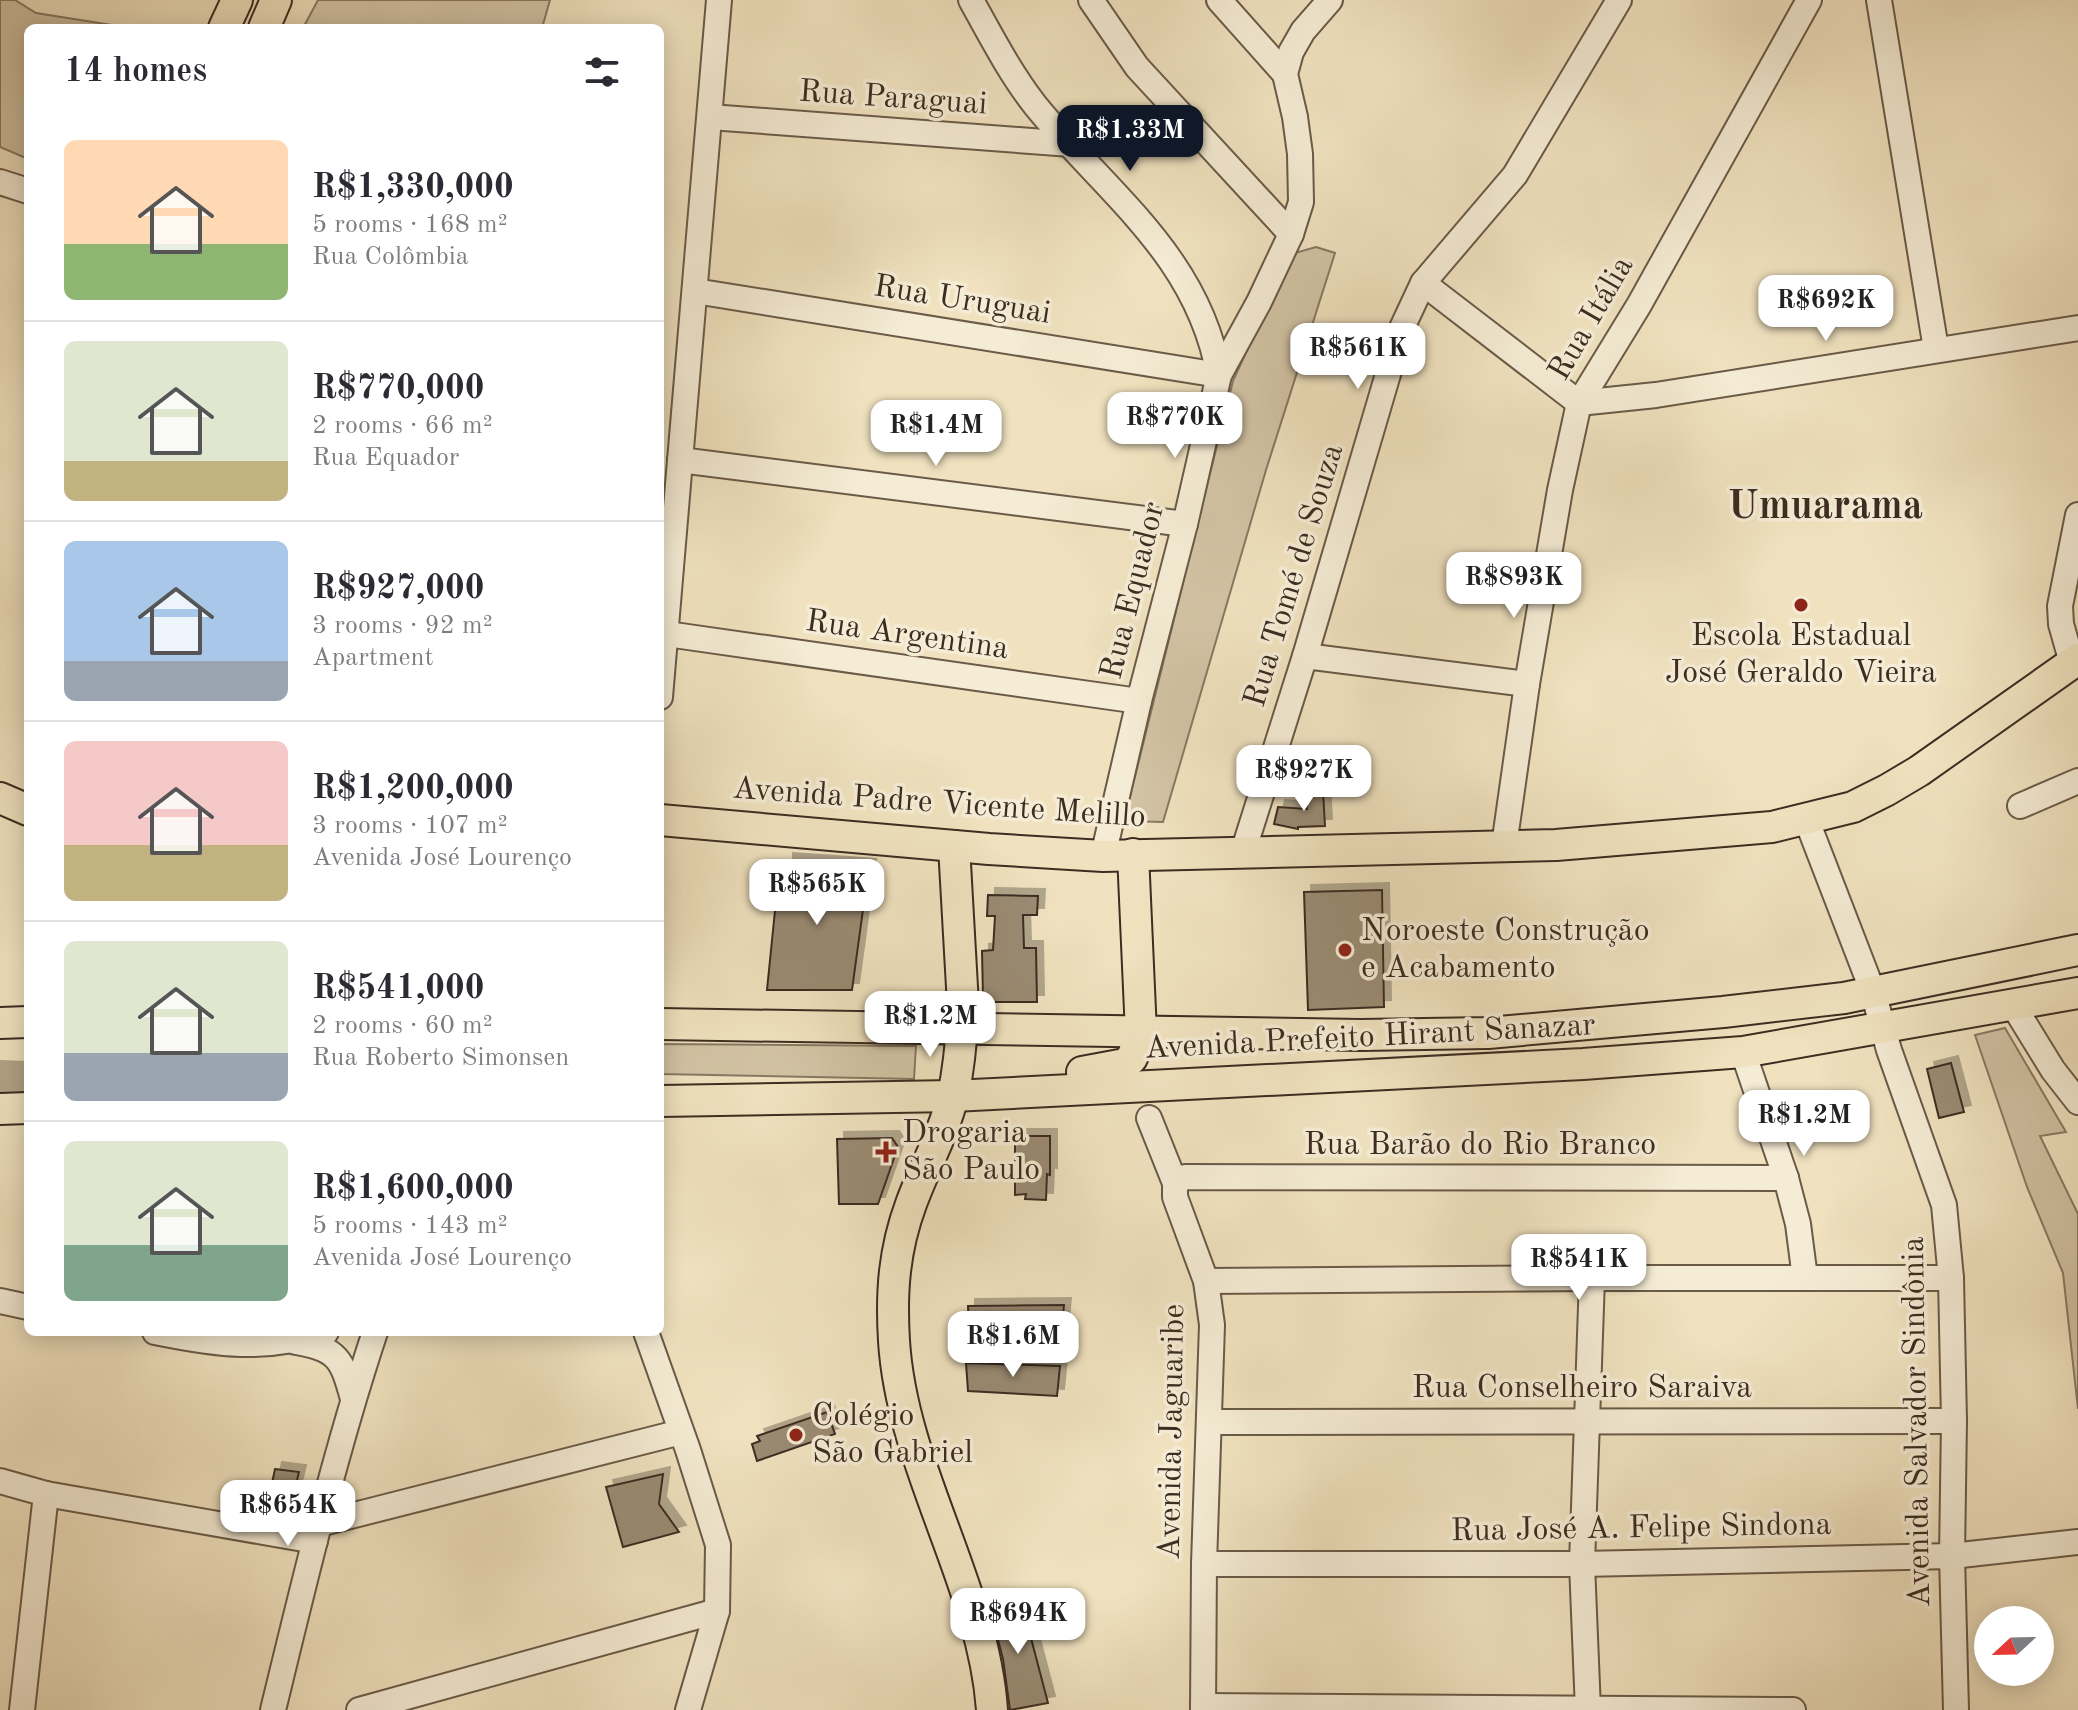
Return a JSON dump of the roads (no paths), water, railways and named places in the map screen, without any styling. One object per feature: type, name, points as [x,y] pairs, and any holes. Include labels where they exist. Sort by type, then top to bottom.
[{"type":"main road","points":[[226,24],[237,0]]},
{"type":"main road","points":[[266,24],[276,0]]},
{"type":"main road","name":"Avenida Padre Vicente Melillo","points":[[664,820],[1103,856],[1556,845],[1761,828],[1807,821],[1853,807],[1919,771],[2075,661]]},
{"type":"main road","points":[[0,798],[24,808]]},
{"type":"main road","points":[[954,846],[962,1028],[953,1096],[900,1237],[893,1274],[894,1342],[900,1392],[981,1643],[992,1710]]},
{"type":"main road","points":[[1016,1093],[1039,1079],[1102,1070],[1125,1064],[1132,1058],[1141,1033],[1133,854]]},
{"type":"main road","name":"Avenida Prefeito Hirant Sanazar","points":[[664,1024],[1141,1033],[1488,1033],[1844,998],[2078,950]]},
{"type":"main road","name":"Avenida Prefeito Hirant Sanazar","points":[[664,1101],[953,1096],[1583,1064],[1743,1052],[2078,993]]},
{"type":"main road","points":[[0,1023],[24,1022]]},
{"type":"main road","points":[[0,1109],[24,1108]]},
{"type":"street","points":[[664,661],[719,0]]},
{"type":"street","points":[[971,0],[998,50],[1034,104],[1160,243],[1186,283],[1214,348],[1219,375]]},
{"type":"street","points":[[1091,0],[1137,67],[1291,234]]},
{"type":"street","points":[[1219,0],[1285,74]]},
{"type":"street","points":[[1285,74],[1291,52],[1303,31],[1330,0]]},
{"type":"street","name":"Rua Tomé de Souza","points":[[1243,852],[1305,656],[1401,330],[1423,283],[1515,175],[1619,0]]},
{"type":"street","name":"Rua Itália","points":[[1504,846],[1527,684],[1560,490],[1579,403],[1639,305],[1809,0]]},
{"type":"street","points":[[1879,0],[1936,349]]},
{"type":"street","name":"Rua Equador","points":[[1103,856],[1219,375],[1259,302],[1291,234],[1301,202],[1300,154],[1285,74]]},
{"type":"street","name":"Rua Paraguai","points":[[710,117],[1071,144]]},
{"type":"street","points":[[0,182],[24,190]]},
{"type":"street","points":[[1423,283],[1579,403],[1656,395],[2078,328]]},
{"type":"street","name":"Rua Uruguai","points":[[695,291],[1219,375]]},
{"type":"street","points":[[680,460],[1185,524]]},
{"type":"street","points":[[2075,661],[2061,624],[2060,606],[2078,515]]},
{"type":"street","name":"Rua Argentina","points":[[667,634],[1139,701]]},
{"type":"street","points":[[1305,656],[1527,684]]},
{"type":"street","points":[[2020,806],[2078,781]]},
{"type":"street","name":"Avenida Salvador Sindônia","points":[[1807,821],[1873,992],[1882,1029],[1944,1205],[1951,1278],[1956,1710]]},
{"type":"street","points":[[2013,1005],[2059,1079],[2078,1102]]},
{"type":"street","points":[[1743,1052],[1786,1178],[1798,1224],[1805,1278]]},
{"type":"street","name":"Avenida Jaguaribe","points":[[1149,1118],[1175,1183],[1175,1197],[1206,1281],[1212,1325],[1203,1708]]},
{"type":"street","name":"Rua Barão do Rio Branco","points":[[1175,1183],[1185,1177],[1786,1178]]},
{"type":"street","points":[[1588,1708],[1582,1564],[1592,1278]]},
{"type":"street","points":[[1206,1281],[1951,1278]]},
{"type":"street","points":[[0,1301],[24,1306]]},
{"type":"street","points":[[179,1336],[227,1344],[251,1339],[315,1345],[334,1354],[343,1364],[353,1399]]},
{"type":"street","points":[[294,1342],[313,1336]]},
{"type":"street","points":[[273,1710],[353,1399],[374,1336]]},
{"type":"street","points":[[647,1336],[718,1545],[717,1611],[688,1710]]},
{"type":"street","name":"Rua Conselheiro Saraiva","points":[[1210,1422],[1954,1421]]},
{"type":"street","points":[[0,1481],[46,1494],[317,1533],[681,1432]]},
{"type":"street","points":[[22,1710],[46,1494]]},
{"type":"street","name":"Rua José A. Felipe Sindona","points":[[1204,1564],[1582,1564],[1952,1556],[2078,1542]]},
{"type":"street","points":[[359,1710],[717,1611]]},
{"type":"street","points":[[1203,1708],[1793,1710]]},
{"type":"waterway","points":[[0,1077],[24,1078]]},
{"type":"place","name":"Escola Estadual José Geraldo Vieira","points":[[1801,605]]},
{"type":"place","name":"Noroeste Construção e Acabamento","points":[[1345,950]]},
{"type":"place","name":"Drogaria São Paulo","points":[[886,1152]]},
{"type":"place","name":"Colégio São Gabriel","points":[[796,1435]]},
{"type":"district","name":"Umuarama","points":[[1825,508]]}]
